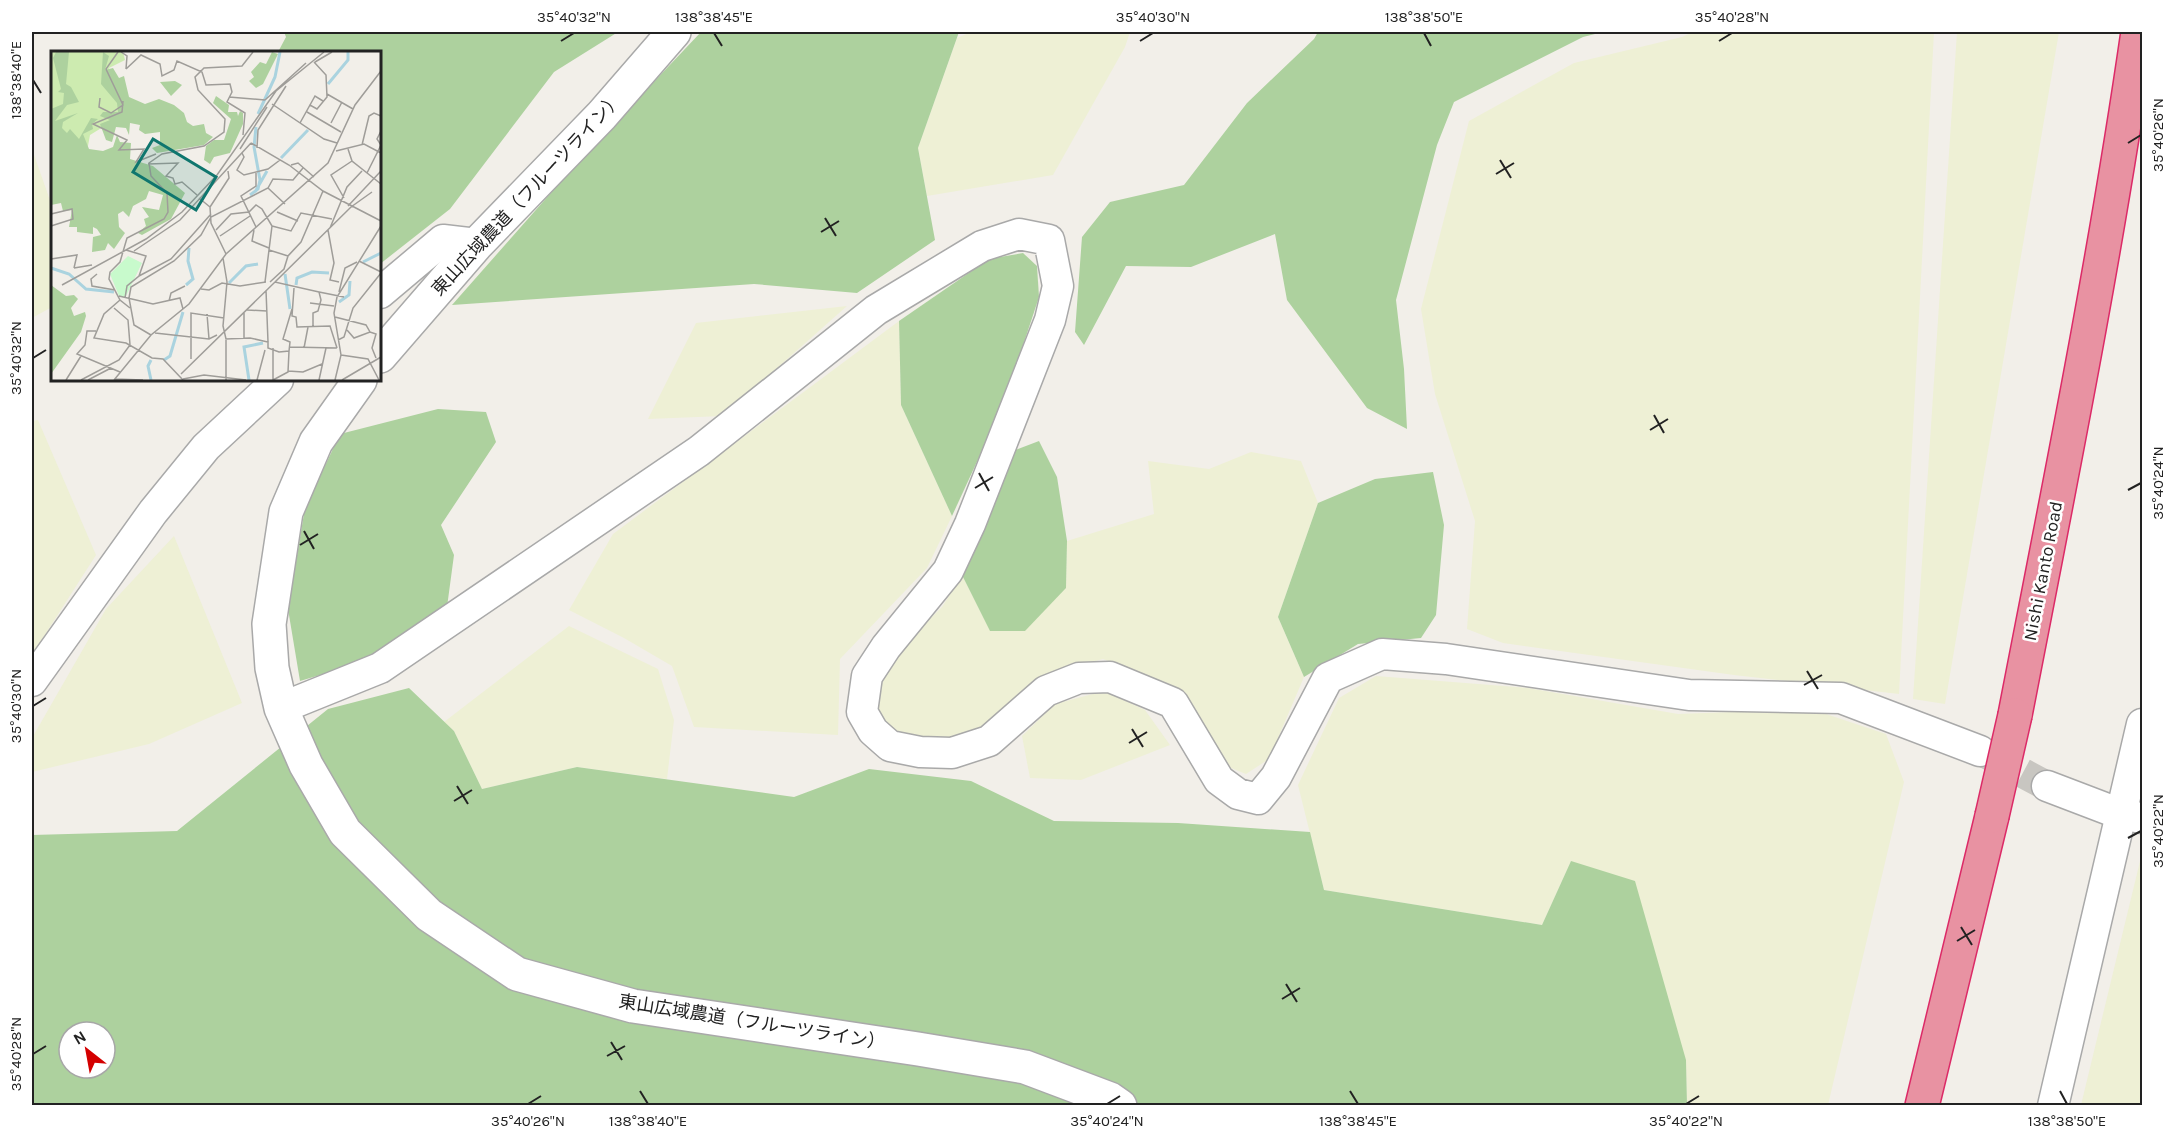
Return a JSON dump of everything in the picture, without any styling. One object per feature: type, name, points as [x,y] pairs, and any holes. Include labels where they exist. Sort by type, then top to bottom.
[{"type":"highway","name":"Nishi Kanto Road","points":[[1922,1106],[2015,715],[2098,284],[2138,32]]},
{"type":"highway","points":[[2121,150],[2142,72]]},
{"type":"street","name":"東山広域農道（フルーツライン）","points":[[381,355],[477,244],[602,115],[674,32]]},
{"type":"street","points":[[281,708],[380,668],[699,451],[876,310],[982,246],[1019,234],[1050,240],[1058,286],[1050,320],[970,524],[948,571],[886,647],[867,676],[862,712],[873,731],[890,746],[920,752],[952,753],[989,741],[1046,691],[1078,678],[1110,677],[1173,703],[1219,780],[1238,794],[1258,799],[1276,777],[1328,678],[1382,654],[1446,659],[1689,695],[1841,698],[1980,751]]},
{"type":"street","points":[[381,292],[443,240],[477,244]]},
{"type":"street","points":[[32,681],[153,512],[198,456],[277,381]]},
{"type":"street","name":"東山広域農道（フルーツライン）","points":[[359,381],[316,442],[286,512],[269,624],[272,668],[281,708],[306,765],[345,832],[429,915],[517,974],[633,1006],[1025,1067],[1110,1099],[1120,1106]]},
{"type":"street","points":[[2053,1106],[2132,817],[2142,724]]},
{"type":"street","points":[[2047,786],[2132,817]]},
{"type":"green space","points":[[284,32],[618,32],[554,72],[450,209],[381,263],[381,51],[279,51],[286,37]]},
{"type":"green space","points":[[701,32],[959,32],[918,148],[935,240],[857,293],[754,284],[452,305],[579,161]]},
{"type":"green space","points":[[971,32],[1130,32],[1125,47],[1053,175],[927,196],[918,148],[957,38]]},
{"type":"green space","points":[[1318,32],[1603,32],[1583,37],[1454,102],[1437,145],[1396,300],[1404,369],[1407,429],[1367,408],[1287,300],[1275,234],[1191,267],[1126,266],[1084,345],[1075,332],[1082,237],[1110,202],[1184,185],[1247,103],[1314,39]]},
{"type":"green space","points":[[1693,32],[1934,32],[1899,694],[1734,675],[1503,643],[1467,629],[1475,521],[1435,394],[1421,309],[1469,121],[1574,63],[1682,37]]},
{"type":"green space","points":[[1957,32],[2059,32],[1945,704],[1913,699]]},
{"type":"green space","points":[[32,149],[51,203],[51,308],[32,318]]},
{"type":"green space","points":[[1023,253],[1037,266],[1039,297],[1004,403],[952,516],[901,405],[899,321],[989,259]]},
{"type":"green space","points":[[847,306],[723,416],[648,419],[696,323]]},
{"type":"green space","points":[[899,321],[901,405],[952,516],[927,568],[840,659],[838,735],[694,727],[672,666],[569,610],[613,534]]},
{"type":"green space","points":[[438,409],[486,412],[496,442],[441,525],[454,555],[447,607],[384,656],[300,681],[288,609],[305,508],[340,434]]},
{"type":"green space","points":[[38,420],[96,555],[32,655],[32,421]]},
{"type":"green space","points":[[1039,441],[1057,477],[1067,541],[1066,588],[1025,631],[990,631],[962,575],[1015,450]]},
{"type":"green space","points":[[1251,452],[1301,461],[1318,503],[1278,617],[1304,677],[1269,759],[1246,774],[1221,764],[1165,683],[1103,659],[1047,674],[982,730],[943,741],[892,732],[879,712],[879,693],[892,656],[942,607],[962,575],[990,630],[1066,588],[1067,541],[1154,514],[1148,461],[1209,469]]},
{"type":"green space","points":[[1433,472],[1444,525],[1436,615],[1421,638],[1358,644],[1304,677],[1278,617],[1318,503],[1375,479]]},
{"type":"green space","points":[[174,536],[242,703],[149,744],[32,772],[32,738],[106,609]]},
{"type":"green space","points":[[569,626],[658,669],[674,720],[667,779],[577,767],[482,789],[454,731],[444,722]]},
{"type":"green space","points":[[1376,676],[1528,688],[1678,714],[1811,709],[1886,734],[1904,782],[1828,1105],[1687,1105],[1686,1060],[1571,861],[1542,925],[1324,890],[1298,785],[1339,698]]},
{"type":"green space","points":[[409,688],[454,731],[482,789],[577,767],[794,797],[869,769],[971,781],[1054,821],[1178,823],[1310,832],[1324,890],[1542,925],[1571,861],[1635,881],[1686,1060],[1687,1105],[32,1105],[32,835],[177,831],[328,709]]},
{"type":"green space","points":[[1104,691],[1145,710],[1170,745],[1081,780],[1030,778],[1022,736],[1055,704]]},
{"type":"green space","points":[[2142,853],[2142,1105],[2081,1105]]},
{"type":"tunnel","points":[[1983,752],[2047,786]]}]
